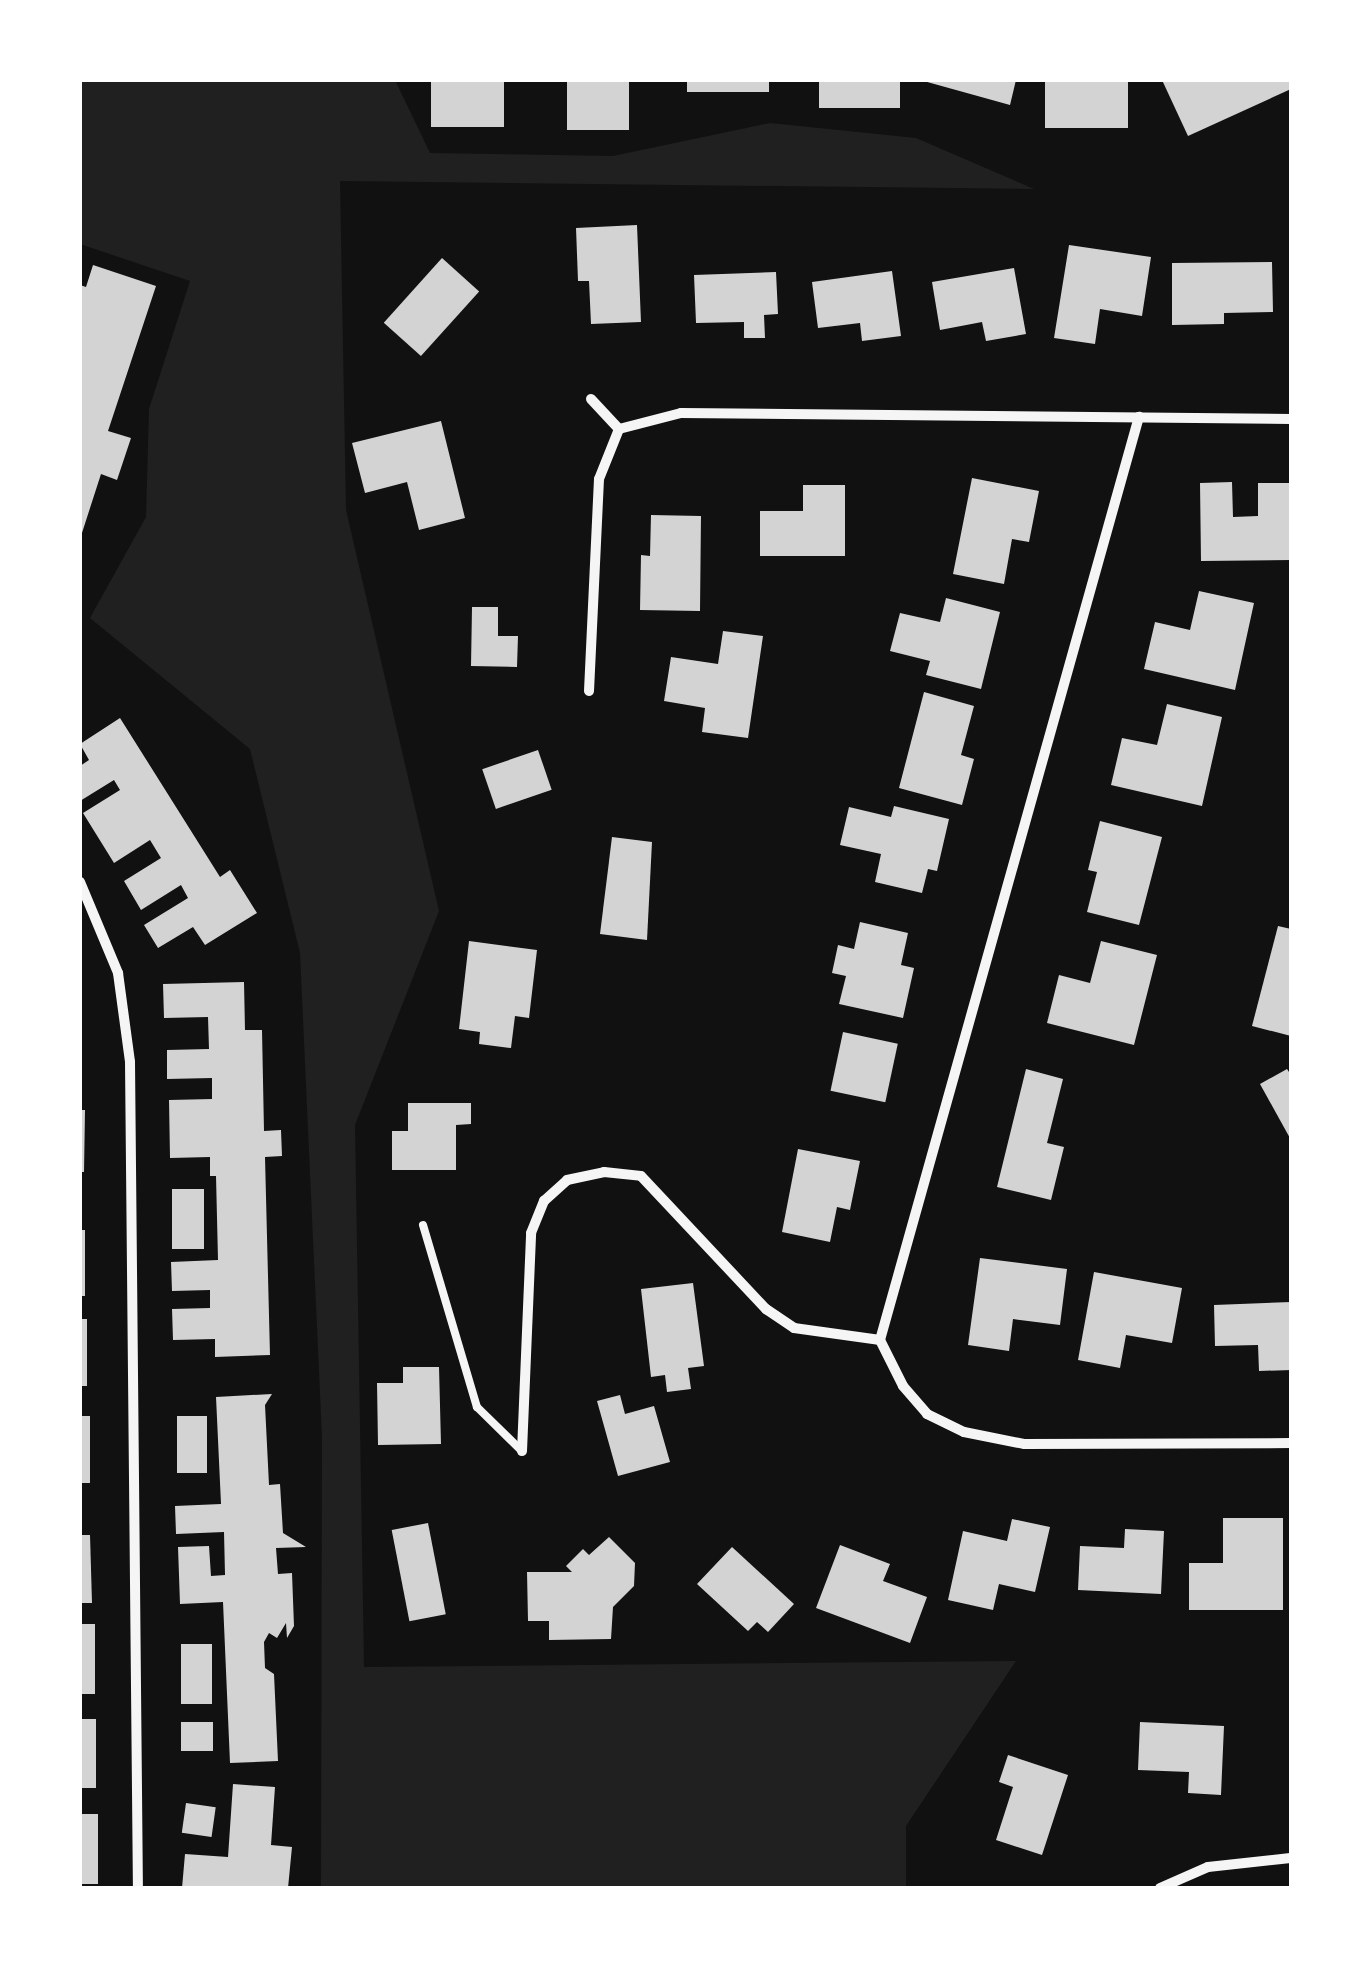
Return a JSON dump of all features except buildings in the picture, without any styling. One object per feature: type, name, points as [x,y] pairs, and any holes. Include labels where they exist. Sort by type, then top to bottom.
[{"type":"street","points":[[591,399],[619,429]]},
{"type":"street","points":[[619,429],[681,413],[1291,418]]},
{"type":"street","points":[[1139,417],[880,1340],[903,1386],[927,1414],[964,1432],[1024,1444],[1291,1443]]},
{"type":"street","points":[[588,690],[599,479],[619,429]]},
{"type":"street","points":[[80,882],[100,918],[118,973],[130,1062],[138,1888]]},
{"type":"street","points":[[522,1451],[532,1233],[544,1201],[567,1180],[604,1172],[641,1176],[780,1319],[830,1337],[880,1340]]},
{"type":"street","points":[[1160,1888],[1208,1868],[1291,1858]]},
{"type":"lane","points":[[423,1225],[478,1407],[522,1451]]},
{"type":"shaded area","points":[[80,80],[395,80],[430,153],[613,156],[770,123],[916,138],[1034,189],[340,181],[346,510],[439,911],[355,1125],[364,1667],[1016,1661],[906,1826],[906,1888],[321,1888],[322,1437],[300,953],[250,749],[90,618],[146,517],[149,409],[190,281],[80,244]]}]
